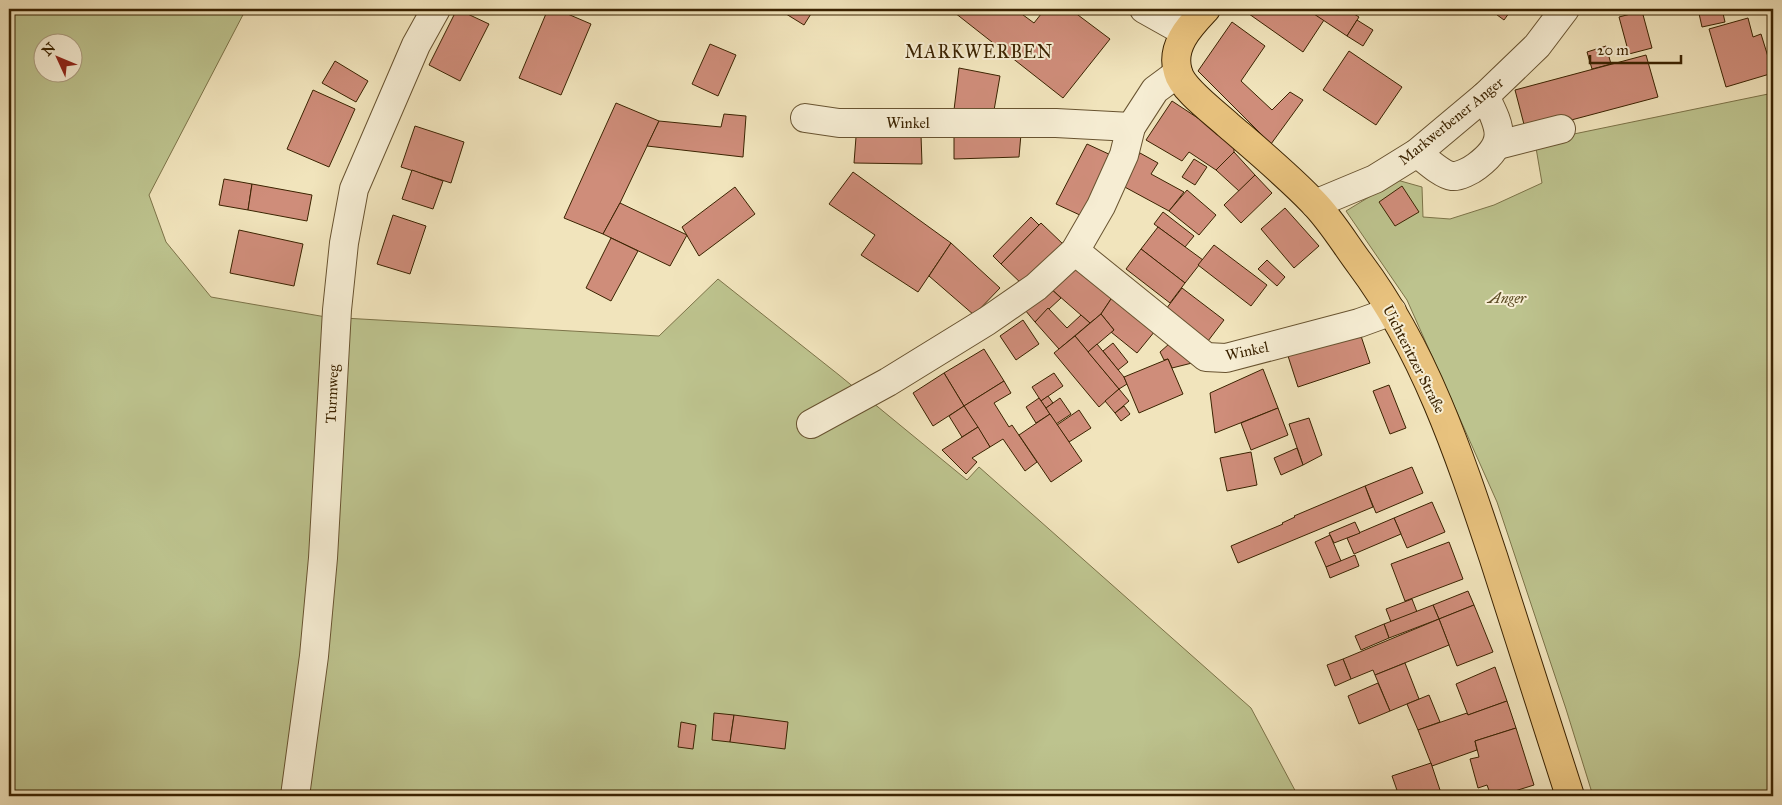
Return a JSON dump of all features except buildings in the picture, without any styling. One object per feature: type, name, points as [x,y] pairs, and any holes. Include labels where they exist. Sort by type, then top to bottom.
[{"type":"main road","points":[[1178,74],[1176,53],[1185,32],[1206,9]]},
{"type":"main road","name":"Uichteritzer Straße","points":[[1178,74],[1191,92],[1282,172],[1315,204],[1374,282],[1392,311],[1440,407],[1481,520],[1570,796]]},
{"type":"street","name":"Turmweg","points":[[295,796],[314,656],[323,558],[337,310],[344,243],[354,189],[416,45],[436,9]]},
{"type":"street","points":[[1144,9],[1185,32]]},
{"type":"street","name":"Markwerbener Anger","points":[[1315,204],[1375,179],[1417,153],[1485,96],[1536,46],[1566,9]]},
{"type":"street","points":[[811,424],[888,382],[987,321],[1036,287],[1075,251],[1105,197],[1124,155],[1131,127],[1155,90],[1178,74]]},
{"type":"street","points":[[1417,153],[1444,174],[1454,176],[1475,168],[1490,156],[1498,145],[1498,122],[1485,96]]},
{"type":"street","name":"Winkel","points":[[805,118],[839,123],[1056,123],[1131,127]]},
{"type":"street","points":[[1498,145],[1561,129]]},
{"type":"street","name":"Winkel","points":[[1075,251],[1206,357],[1226,358],[1358,323],[1392,311]]},
{"type":"green space","points":[[9,9],[246,9],[149,195],[166,242],[211,297],[326,317],[659,336],[718,279],[967,480],[979,467],[1251,708],[1298,796],[9,796]]},
{"type":"green space","name":"Anger","points":[[1773,93],[1773,796],[1593,796],[1497,502],[1407,300],[1346,211],[1397,180],[1422,187],[1423,217],[1450,219],[1494,205],[1542,183],[1535,142]]},
{"type":"district","name":"MARKWERBEN","points":[[979,52]]}]
